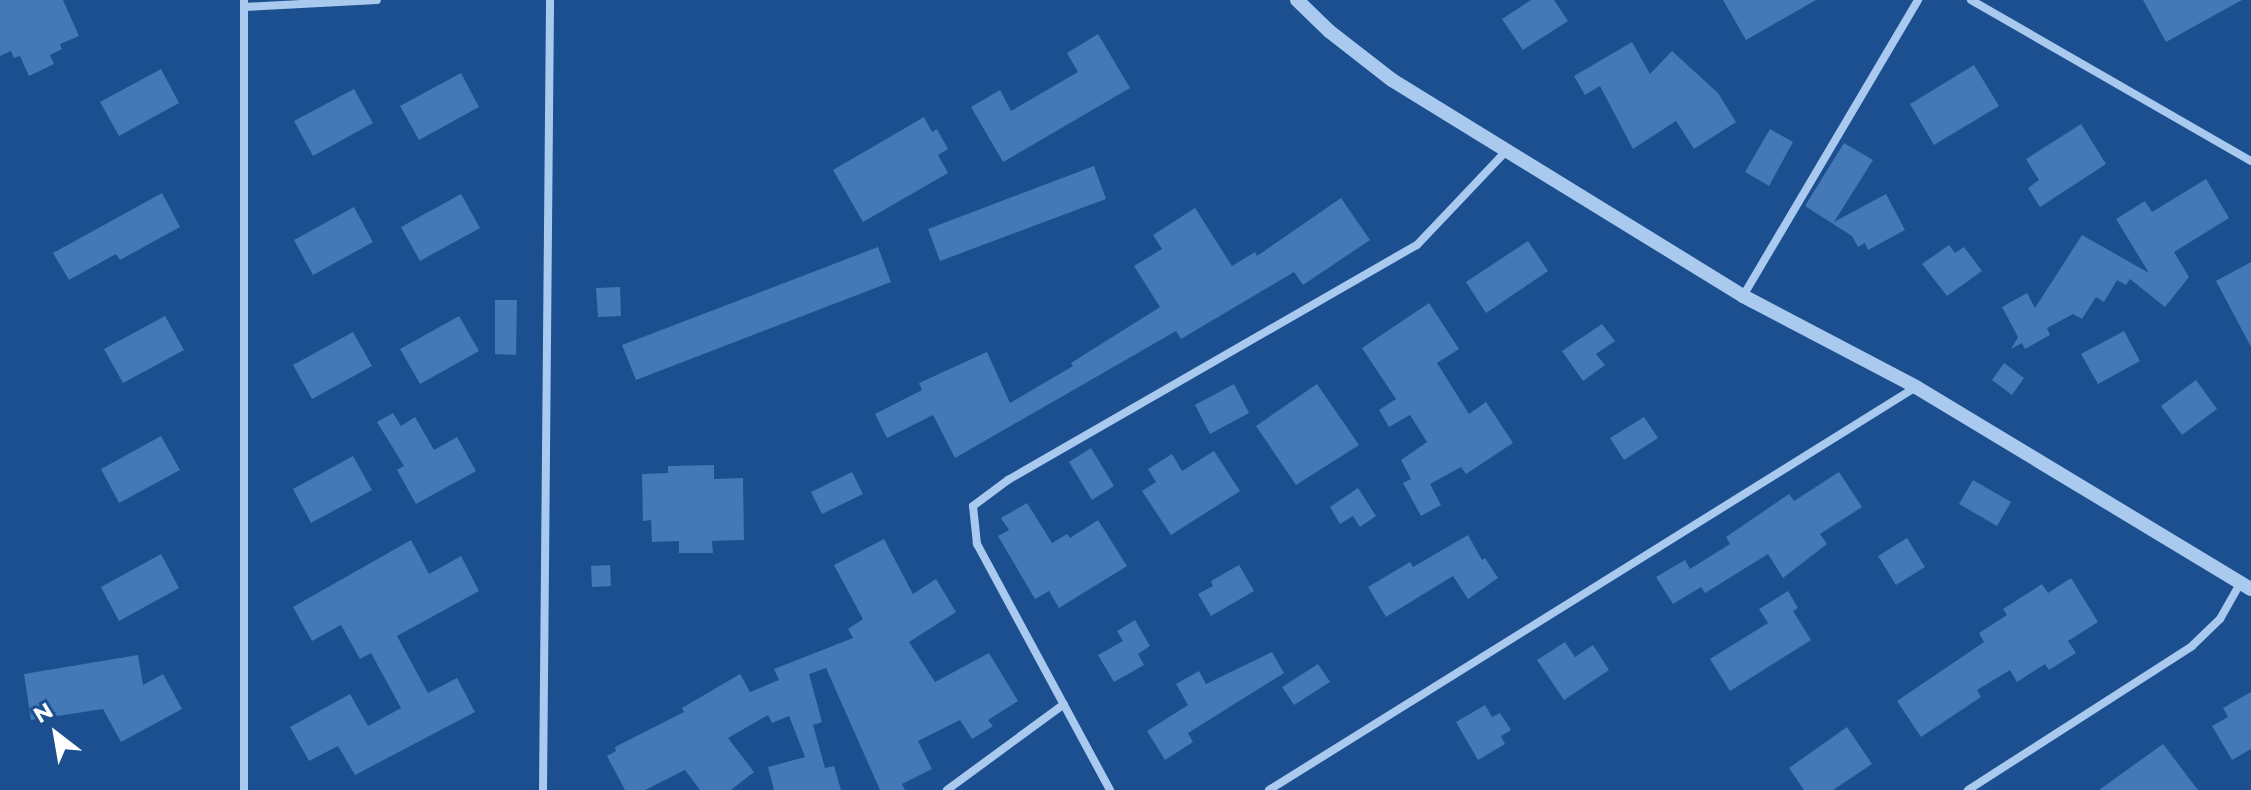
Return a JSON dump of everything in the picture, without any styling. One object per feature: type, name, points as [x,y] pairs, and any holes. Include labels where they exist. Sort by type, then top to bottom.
[{"type":"street","points":[[244,790],[244,3],[377,0]]},
{"type":"street","points":[[543,790],[550,0]]},
{"type":"street","points":[[1297,0],[1329,31],[1392,80],[1743,296],[1916,387],[2246,586],[2220,619],[2192,646],[1968,790]]},
{"type":"street","points":[[1743,296],[1918,0]]},
{"type":"street","points":[[1971,0],[2251,161]]},
{"type":"street","points":[[1110,790],[977,544],[973,506],[1008,480],[1417,245],[1508,149]]},
{"type":"street","points":[[1269,790],[1916,387]]},
{"type":"street","points":[[947,790],[1064,704]]},
{"type":"building","points":[[0,0],[63,0],[79,36],[60,44],[62,49],[50,55],[54,64],[29,76],[20,56],[14,58],[11,51],[0,56]]},
{"type":"building","points":[[1531,0],[1554,0],[1568,21],[1523,50],[1502,19]]},
{"type":"building","points":[[1723,0],[1816,0],[1746,40]]},
{"type":"building","points":[[2143,0],[2242,0],[2166,42]]},
{"type":"building","points":[[1098,34],[1130,88],[1003,162],[971,107],[1000,90],[1011,111],[1078,72],[1067,53]]},
{"type":"building","points":[[1632,42],[1650,74],[1672,51],[1718,93],[1736,122],[1694,149],[1676,121],[1633,149],[1600,86],[1585,95],[1574,76]]},
{"type":"building","points":[[1974,65],[1999,106],[1934,145],[1910,104]]},
{"type":"building","points":[[161,69],[179,103],[119,136],[100,102]]},
{"type":"building","points":[[461,73],[479,107],[419,140],[400,106]]},
{"type":"building","points":[[354,89],[373,123],[313,156],[294,121]]},
{"type":"building","points":[[924,117],[932,132],[937,129],[948,149],[938,155],[948,173],[863,222],[833,170]]},
{"type":"building","points":[[2081,124],[2106,164],[2040,207],[2028,188],[2039,180],[2026,159]]},
{"type":"building","points":[[1770,129],[1793,142],[1769,186],[1745,172]]},
{"type":"building","points":[[1844,143],[1873,160],[1834,222],[1886,194],[1905,230],[1868,250],[1865,243],[1858,247],[1852,236],[1805,206]]},
{"type":"building","points":[[1094,166],[1106,199],[940,261],[928,229]]},
{"type":"building","points":[[2206,179],[2229,218],[2174,252],[2189,277],[2165,307],[2130,279],[2126,285],[2117,280],[2104,302],[2096,297],[2082,319],[2073,314],[2047,328],[2050,335],[2025,349],[2022,343],[2011,349],[2018,337],[2002,307],[2027,293],[2035,308],[2082,235],[2149,273],[2116,219],[2145,201],[2152,212]]},
{"type":"building","points":[[162,193],[180,227],[120,260],[116,254],[69,280],[53,253]]},
{"type":"building","points":[[461,194],[480,228],[420,261],[401,227]]},
{"type":"building","points":[[1341,198],[1370,240],[1303,285],[1294,272],[1181,339],[1176,331],[955,458],[933,415],[887,438],[875,414],[922,390],[919,383],[987,352],[1010,403],[1073,366],[1071,363],[1160,307],[1134,266],[1162,249],[1153,235],[1195,208],[1232,266],[1255,252],[1257,256]]},
{"type":"building","points":[[354,207],[373,242],[313,275],[294,240]]},
{"type":"building","points":[[1528,241],[1548,271],[1486,313],[1466,282]]},
{"type":"building","points":[[1949,245],[1955,253],[1964,247],[1982,271],[1947,296],[1922,264]]},
{"type":"building","points":[[878,247],[891,282],[636,380],[622,345]]},
{"type":"building","points":[[2251,262],[2251,347],[2216,281]]},
{"type":"building","points":[[620,287],[621,316],[598,317],[596,288]]},
{"type":"building","points":[[495,300],[517,300],[516,355],[495,354]]},
{"type":"building","points":[[1429,303],[1459,349],[1437,363],[1469,414],[1486,402],[1513,443],[1466,474],[1461,467],[1430,484],[1441,505],[1421,516],[1403,483],[1411,479],[1401,460],[1427,442],[1410,415],[1389,427],[1379,410],[1396,399],[1362,348]]},
{"type":"building","points":[[165,316],[184,350],[123,383],[104,349]]},
{"type":"building","points":[[459,316],[479,351],[420,384],[400,349]]},
{"type":"building","points":[[1602,324],[1615,341],[1596,354],[1605,365],[1583,381],[1562,351]]},
{"type":"building","points":[[2124,331],[2140,361],[2098,384],[2081,354]]},
{"type":"building","points":[[353,332],[372,366],[312,399],[293,365]]},
{"type":"building","points":[[2004,363],[2024,378],[2012,395],[1992,380]]},
{"type":"building","points":[[2196,380],[2217,409],[2182,435],[2161,406]]},
{"type":"building","points":[[1234,384],[1249,413],[1210,434],[1195,405]]},
{"type":"building","points":[[1317,384],[1359,445],[1296,485],[1256,426]]},
{"type":"building","points":[[393,413],[401,426],[415,417],[434,450],[457,437],[476,471],[416,504],[397,470],[404,466],[377,422]]},
{"type":"building","points":[[1644,417],[1658,438],[1624,460],[1610,438]]},
{"type":"building","points":[[161,436],[180,470],[119,503],[101,469]]},
{"type":"building","points":[[1091,448],[1114,486],[1092,500],[1069,462]]},
{"type":"building","points":[[1214,451],[1240,491],[1171,535],[1142,491],[1156,482],[1148,469],[1172,454],[1182,471]]},
{"type":"building","points":[[353,456],[372,490],[311,523],[293,489]]},
{"type":"building","points":[[714,465],[714,479],[743,478],[744,540],[712,541],[713,553],[679,553],[679,541],[652,542],[651,520],[643,521],[642,474],[668,473],[668,466]]},
{"type":"building","points":[[852,472],[863,494],[822,514],[811,492]]},
{"type":"building","points":[[1839,472],[1862,507],[1820,534],[1827,544],[1783,578],[1768,554],[1705,593],[1701,587],[1673,604],[1656,577],[1685,560],[1690,569],[1730,544],[1726,537],[1789,494],[1794,501]]},
{"type":"building","points":[[1973,480],[2011,502],[1997,526],[1959,504]]},
{"type":"building","points":[[1358,488],[1376,516],[1360,527],[1353,516],[1340,524],[1330,507]]},
{"type":"building","points":[[1027,503],[1052,543],[1067,534],[1070,538],[1098,520],[1127,566],[1059,608],[1049,591],[1035,599],[998,536],[1009,530],[1001,518]]},
{"type":"building","points":[[1468,535],[1482,560],[1485,558],[1498,578],[1468,599],[1453,576],[1386,617],[1368,587],[1410,562],[1413,567]]},
{"type":"building","points":[[1907,538],[1925,567],[1896,585],[1878,556]]},
{"type":"building","points":[[884,539],[913,594],[936,579],[956,612],[909,642],[935,682],[989,653],[1018,701],[988,720],[993,726],[972,739],[960,720],[918,741],[932,769],[902,784],[905,790],[880,790],[826,668],[809,674],[822,722],[813,725],[825,768],[834,766],[841,790],[774,790],[768,767],[805,757],[789,716],[772,723],[768,715],[728,738],[754,772],[731,790],[700,790],[685,770],[645,790],[625,790],[607,756],[616,751],[615,747],[684,712],[682,708],[740,674],[750,692],[779,680],[774,669],[853,638],[848,629],[863,619],[834,565]]},
{"type":"building","points":[[411,540],[429,574],[461,556],[479,591],[397,636],[428,693],[457,678],[475,712],[355,775],[338,746],[309,761],[290,727],[350,694],[368,726],[401,708],[371,653],[360,659],[341,625],[312,641],[293,607]]},
{"type":"building","points":[[161,554],[179,588],[119,621],[101,587]]},
{"type":"building","points":[[610,565],[611,586],[592,587],[591,566]]},
{"type":"building","points":[[1239,565],[1254,591],[1211,616],[1198,594],[1213,586],[1211,581]]},
{"type":"building","points":[[2071,578],[2098,622],[2068,641],[2076,653],[2049,670],[2045,664],[2017,682],[2010,670],[1977,690],[1981,697],[1921,737],[1897,701],[1984,642],[1979,633],[2007,615],[2003,609],[2042,584],[2048,593]]},
{"type":"building","points":[[1788,591],[1798,608],[1793,611],[1811,640],[1730,691],[1710,659],[1768,623],[1759,609]]},
{"type":"building","points":[[1135,620],[1150,646],[1138,654],[1144,665],[1114,682],[1098,655],[1123,641],[1117,631]]},
{"type":"building","points":[[1565,642],[1575,657],[1593,645],[1609,670],[1564,700],[1537,660]]},
{"type":"building","points":[[1272,652],[1284,673],[1188,733],[1193,742],[1165,760],[1147,731],[1188,705],[1176,684],[1199,671],[1206,684]]},
{"type":"building","points":[[138,655],[143,685],[163,674],[182,709],[121,742],[103,709],[31,720],[24,674]]},
{"type":"building","points":[[1318,664],[1330,682],[1294,705],[1282,687]]},
{"type":"building","points":[[2251,692],[2251,749],[2232,760],[2212,726],[2228,717],[2223,708]]},
{"type":"building","points":[[1485,705],[1492,717],[1500,713],[1511,730],[1501,736],[1505,744],[1478,760],[1456,722]]},
{"type":"building","points":[[1847,727],[1872,764],[1833,790],[1804,790],[1789,768]]},
{"type":"building","points":[[2163,744],[2198,790],[2099,790]]}]
